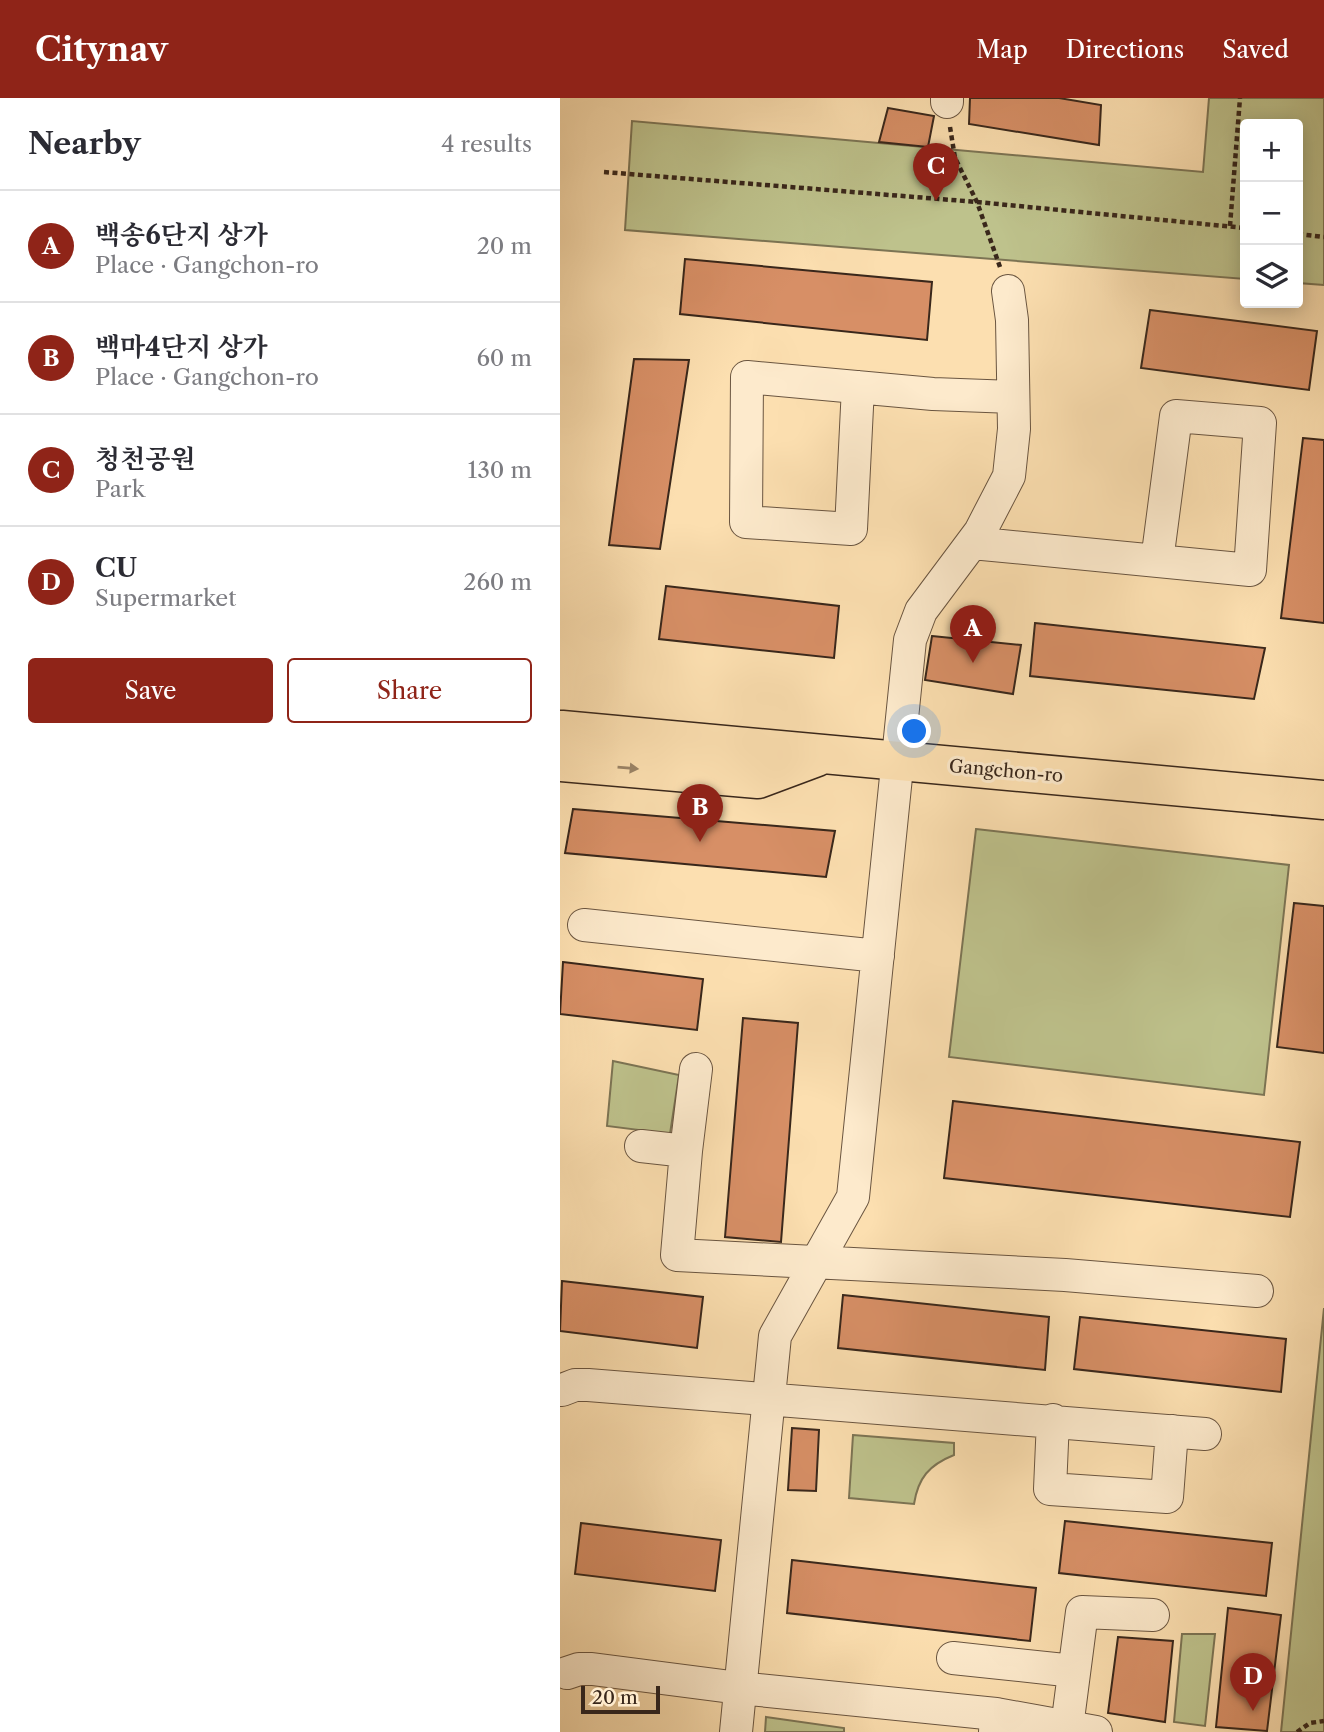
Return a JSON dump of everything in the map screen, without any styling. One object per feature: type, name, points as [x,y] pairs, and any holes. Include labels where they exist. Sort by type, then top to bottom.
[{"type":"main road","name":"Gangchon-ro","points":[[561,732],[1324,800]]},
{"type":"lane","points":[[736,1732],[775,1336],[853,1197],[909,640],[921,611],[980,532],[1009,476],[1014,429],[1012,320],[1007,291]]},
{"type":"lane","points":[[858,387],[851,529],[746,522],[747,377],[1013,397]]},
{"type":"lane","points":[[972,543],[1157,561],[1250,570],[1260,423],[1176,416],[1157,561]]},
{"type":"lane","points":[[584,925],[878,956]]},
{"type":"lane","points":[[696,1069],[677,1255],[1065,1275],[1256,1291]]},
{"type":"lane","points":[[641,1146],[686,1151]]},
{"type":"lane","points":[[562,1390],[575,1385],[588,1385],[1205,1434]]},
{"type":"lane","points":[[1053,1420],[1050,1489],[1167,1497],[1172,1431]]},
{"type":"lane","points":[[567,1673],[579,1668],[592,1669],[996,1723],[1082,1729],[1074,1671],[1082,1612],[1153,1615]]},
{"type":"lane","points":[[953,1658],[1074,1671]]},
{"type":"path","points":[[1230,226],[1240,98]]},
{"type":"path","points":[[947,100],[955,158],[977,202],[1007,291]]},
{"type":"path","points":[[604,172],[977,202],[1240,227]]},
{"type":"path","points":[[1303,235],[1324,237]]},
{"type":"path","points":[[1297,1732],[1310,1723],[1324,1721]]},
{"type":"green space","points":[[1209,98],[1324,98],[1324,285],[1303,283],[1303,119],[1240,119],[1240,279],[625,230],[632,121],[1203,172]]},
{"type":"green space","points":[[976,829],[1289,865],[1264,1095],[949,1057]]},
{"type":"green space","points":[[613,1061],[679,1075],[670,1134],[607,1126]]},
{"type":"green space","points":[[1324,1308],[1324,1732],[1281,1732]]},
{"type":"green space","points":[[853,1435],[954,1443],[954,1455],[938,1463],[926,1474],[918,1487],[914,1504],[849,1498]]},
{"type":"green space","points":[[1182,1634],[1215,1634],[1205,1726],[1174,1722]]},
{"type":"green space","points":[[766,1717],[844,1728],[844,1732],[765,1732]]},
{"type":"building","points":[[970,98],[1059,98],[1101,105],[1099,145],[969,124]]},
{"type":"building","points":[[888,108],[934,116],[928,147],[879,142]]},
{"type":"building","points":[[685,259],[932,282],[927,340],[680,314]]},
{"type":"building","points":[[1150,310],[1317,331],[1309,390],[1141,368]]},
{"type":"building","points":[[634,359],[689,360],[660,549],[609,545]]},
{"type":"building","points":[[1303,438],[1324,440],[1324,623],[1281,618]]},
{"type":"building","points":[[666,586],[839,606],[834,658],[659,639]]},
{"type":"building","points":[[1035,623],[1265,648],[1254,699],[1030,676]]},
{"type":"building","points":[[932,636],[1021,645],[1013,694],[925,680]]},
{"type":"building","points":[[573,809],[835,831],[826,877],[565,853]]},
{"type":"building","points":[[1294,903],[1324,906],[1324,1053],[1277,1047]]},
{"type":"building","points":[[563,962],[703,979],[697,1030],[560,1014]]},
{"type":"building","points":[[743,1018],[798,1023],[781,1242],[725,1237]]},
{"type":"building","points":[[953,1101],[1300,1142],[1290,1217],[944,1178]]},
{"type":"building","points":[[562,1281],[703,1297],[697,1348],[560,1331]]},
{"type":"building","points":[[843,1295],[1049,1317],[1045,1370],[838,1348]]},
{"type":"building","points":[[1080,1317],[1286,1339],[1281,1392],[1074,1369]]},
{"type":"building","points":[[792,1428],[819,1430],[816,1491],[788,1490]]},
{"type":"building","points":[[1065,1521],[1272,1543],[1266,1596],[1059,1573]]},
{"type":"building","points":[[581,1523],[721,1540],[715,1591],[575,1574]]},
{"type":"building","points":[[792,1560],[1036,1588],[1030,1641],[787,1613]]},
{"type":"building","points":[[1228,1608],[1281,1615],[1267,1731],[1216,1727]]},
{"type":"building","points":[[1118,1637],[1173,1641],[1165,1722],[1108,1713]]},
{"type":"place","name":"청천공원","points":[[936,201]]},
{"type":"place","name":"백송6단지 상가","points":[[973,663]]},
{"type":"place","name":"백마4단지 상가","points":[[700,842]]},
{"type":"place","name":"CU","points":[[1253,1711]]}]
